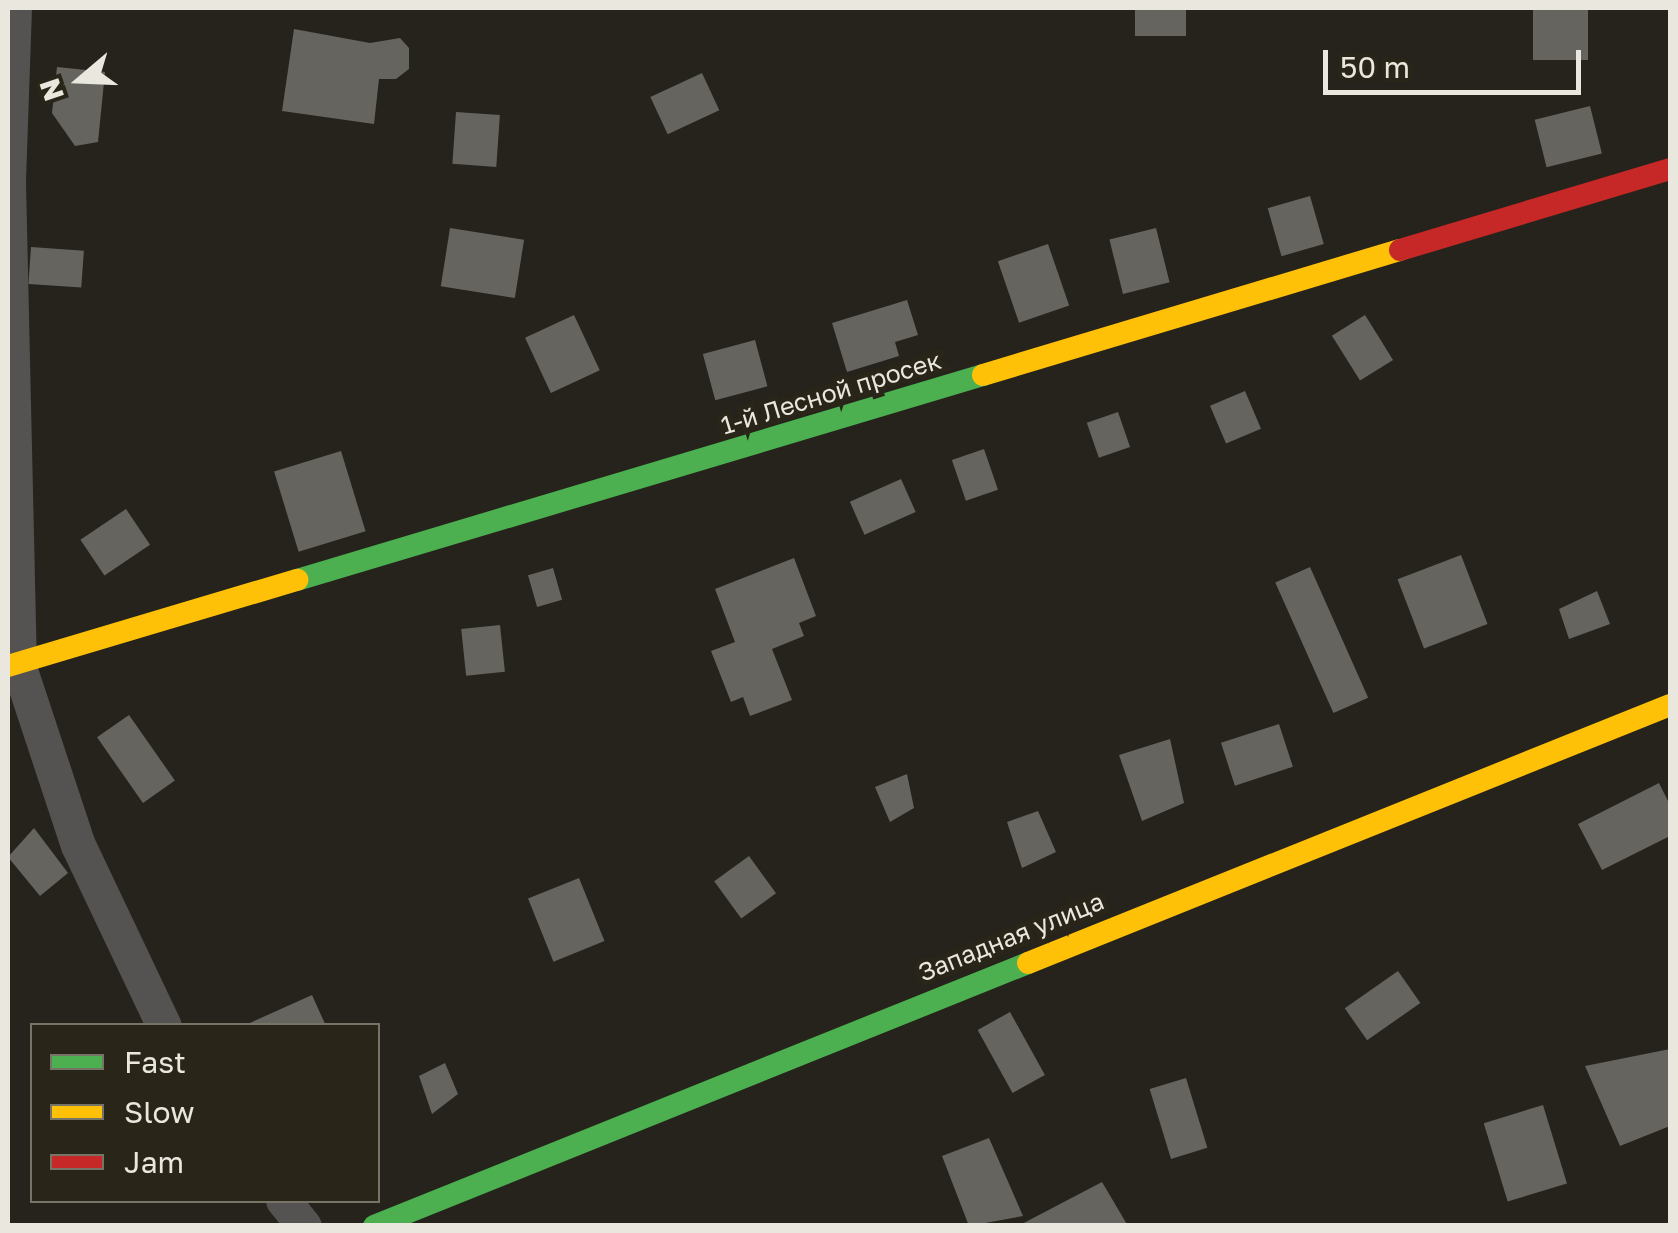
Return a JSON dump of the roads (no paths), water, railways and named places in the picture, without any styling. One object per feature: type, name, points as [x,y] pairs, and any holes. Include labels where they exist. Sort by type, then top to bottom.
[{"type":"street","points":[[14,8],[8,165],[13,666],[78,846],[163,1023]]},
{"type":"street","name":"1-й Лесной просек","points":[[13,666],[1670,169]]},
{"type":"street","name":"Западная улица","points":[[374,1226],[1670,705]]},
{"type":"street","points":[[285,1203],[304,1226]]}]
